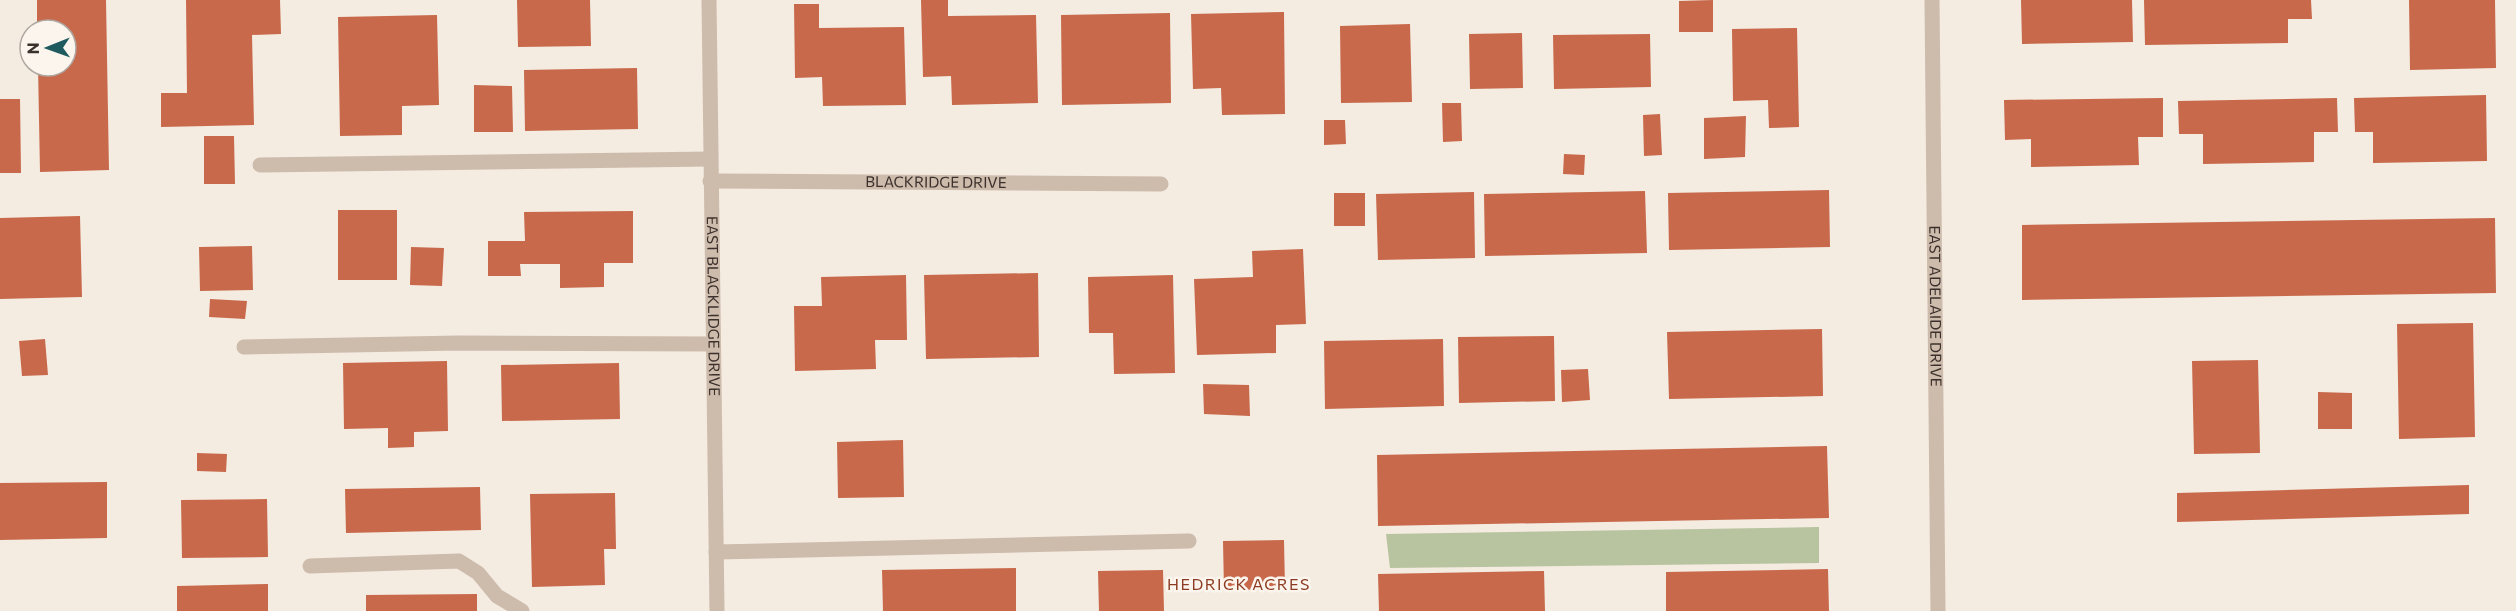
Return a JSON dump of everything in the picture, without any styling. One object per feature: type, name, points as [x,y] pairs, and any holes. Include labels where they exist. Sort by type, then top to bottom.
[{"type":"street","name":"EAST BLACKLIDGE DRIVE","points":[[709,0],[717,611]]},
{"type":"street","name":"EAST ADELAIDE DRIVE","points":[[1932,0],[1938,611]]},
{"type":"street","points":[[260,165],[710,159]]},
{"type":"street","name":"BLACKRIDGE DRIVE","points":[[710,181],[1161,184]]},
{"type":"street","points":[[244,347],[459,343],[712,344]]},
{"type":"street","points":[[716,552],[1189,541]]},
{"type":"street","points":[[310,566],[459,561],[478,573],[497,596],[522,611]]},
{"type":"green space","points":[[1819,527],[1819,563],[1390,568],[1386,534]]},
{"type":"building","points":[[37,0],[106,0],[109,170],[40,172],[38,78],[78,78],[78,18],[37,18]]},
{"type":"building","points":[[186,0],[280,0],[281,34],[252,35],[254,125],[161,127],[161,93],[187,93]]},
{"type":"building","points":[[517,0],[590,0],[591,46],[518,47]]},
{"type":"building","points":[[921,0],[948,0],[948,16],[1036,15],[1038,103],[952,105],[951,76],[923,77]]},
{"type":"building","points":[[1713,0],[1713,32],[1679,32],[1679,1]]},
{"type":"building","points":[[2021,0],[2132,0],[2133,42],[2022,44]]},
{"type":"building","points":[[2144,0],[2311,0],[2312,19],[2288,19],[2288,43],[2145,45]]},
{"type":"building","points":[[2409,0],[2495,0],[2496,68],[2410,70]]},
{"type":"building","points":[[794,4],[819,4],[819,28],[904,27],[906,105],[823,106],[822,77],[795,78]]},
{"type":"building","points":[[1284,12],[1285,114],[1222,115],[1221,88],[1193,89],[1191,14]]},
{"type":"building","points":[[1170,13],[1171,103],[1062,105],[1061,15]]},
{"type":"building","points":[[437,15],[439,105],[402,106],[402,135],[340,136],[338,17]]},
{"type":"building","points":[[1410,24],[1412,102],[1341,103],[1340,26]]},
{"type":"building","points":[[1797,28],[1799,127],[1769,128],[1768,100],[1733,101],[1732,29]]},
{"type":"building","points":[[1522,33],[1523,88],[1470,89],[1469,34]]},
{"type":"building","points":[[1650,34],[1651,87],[1554,89],[1553,35]]},
{"type":"building","points":[[637,68],[638,129],[525,131],[524,70]]},
{"type":"building","points":[[474,85],[512,86],[513,132],[474,132]]},
{"type":"building","points":[[2486,95],[2487,161],[2373,163],[2373,132],[2355,132],[2354,98]]},
{"type":"building","points":[[2163,98],[2163,137],[2138,137],[2139,165],[2031,167],[2031,139],[2005,140],[2004,100]]},
{"type":"building","points":[[2337,98],[2338,132],[2314,132],[2314,162],[2203,164],[2203,134],[2179,134],[2178,101]]},
{"type":"building","points":[[0,99],[20,99],[21,173],[0,173]]},
{"type":"building","points":[[1442,103],[1461,103],[1462,141],[1443,142]]},
{"type":"building","points":[[1660,114],[1662,155],[1644,156],[1643,115]]},
{"type":"building","points":[[1746,116],[1745,157],[1704,159],[1704,118]]},
{"type":"building","points":[[1324,120],[1345,120],[1346,144],[1324,145]]},
{"type":"building","points":[[204,136],[234,136],[235,184],[204,184]]},
{"type":"building","points":[[1564,154],[1585,155],[1584,175],[1563,174]]},
{"type":"building","points":[[1829,190],[1830,247],[1669,250],[1668,193]]},
{"type":"building","points":[[1645,191],[1647,253],[1485,256],[1484,194]]},
{"type":"building","points":[[1474,192],[1475,258],[1378,260],[1376,194]]},
{"type":"building","points":[[1334,193],[1365,193],[1365,226],[1334,226]]},
{"type":"building","points":[[338,210],[397,210],[397,280],[338,280]]},
{"type":"building","points":[[633,211],[633,263],[604,263],[604,287],[560,288],[560,264],[520,264],[521,276],[488,276],[488,241],[525,241],[524,212]]},
{"type":"building","points":[[80,216],[82,297],[0,299],[0,218]]},
{"type":"building","points":[[2495,218],[2496,293],[2022,300],[2022,225]]},
{"type":"building","points":[[252,246],[253,290],[200,291],[199,247]]},
{"type":"building","points":[[411,247],[444,248],[442,286],[410,285]]},
{"type":"building","points":[[1303,249],[1306,324],[1276,325],[1276,353],[1197,355],[1194,279],[1253,277],[1252,251]]},
{"type":"building","points":[[1038,273],[1039,357],[926,359],[924,275]]},
{"type":"building","points":[[906,275],[907,340],[875,340],[876,369],[795,371],[794,306],[822,306],[821,277]]},
{"type":"building","points":[[1173,275],[1175,373],[1114,374],[1113,333],[1089,333],[1088,277]]},
{"type":"building","points":[[210,299],[247,301],[245,319],[209,317]]},
{"type":"building","points":[[2473,323],[2475,437],[2399,439],[2397,324]]},
{"type":"building","points":[[1822,329],[1823,396],[1669,399],[1667,332]]},
{"type":"building","points":[[1554,336],[1555,401],[1459,403],[1458,337]]},
{"type":"building","points":[[45,339],[48,375],[22,376],[19,341]]},
{"type":"building","points":[[1443,339],[1444,406],[1325,409],[1324,341]]},
{"type":"building","points":[[2258,360],[2260,453],[2194,454],[2192,361]]},
{"type":"building","points":[[447,361],[448,431],[414,432],[414,447],[388,448],[388,428],[344,429],[343,363]]},
{"type":"building","points":[[619,363],[620,419],[502,421],[501,365]]},
{"type":"building","points":[[1588,369],[1590,400],[1562,402],[1561,370]]},
{"type":"building","points":[[1203,384],[1249,385],[1250,416],[1204,414]]},
{"type":"building","points":[[2318,392],[2352,393],[2352,429],[2318,429]]},
{"type":"building","points":[[903,440],[904,497],[838,498],[837,442]]},
{"type":"building","points":[[1827,446],[1829,518],[1378,526],[1377,455]]},
{"type":"building","points":[[197,453],[227,454],[226,472],[197,471]]},
{"type":"building","points":[[107,482],[107,538],[0,540],[0,483]]},
{"type":"building","points":[[2469,485],[2469,514],[2177,522],[2177,493]]},
{"type":"building","points":[[480,487],[481,530],[346,533],[345,489]]},
{"type":"building","points":[[615,493],[616,549],[604,549],[605,585],[532,587],[530,494]]},
{"type":"building","points":[[267,499],[268,557],[182,558],[181,500]]},
{"type":"building","points":[[1284,540],[1285,589],[1224,590],[1223,541]]},
{"type":"building","points":[[1016,568],[1016,611],[883,611],[882,570]]},
{"type":"building","points":[[1828,569],[1829,611],[1666,611],[1666,572]]},
{"type":"building","points":[[1163,570],[1164,611],[1099,611],[1098,571]]},
{"type":"building","points":[[1544,571],[1545,611],[1379,611],[1378,574]]},
{"type":"building","points":[[268,584],[268,611],[177,611],[177,586]]},
{"type":"building","points":[[477,594],[477,611],[366,611],[366,595]]},
{"type":"district","name":"HEDRICK ACRES","points":[[1239,584]]}]
